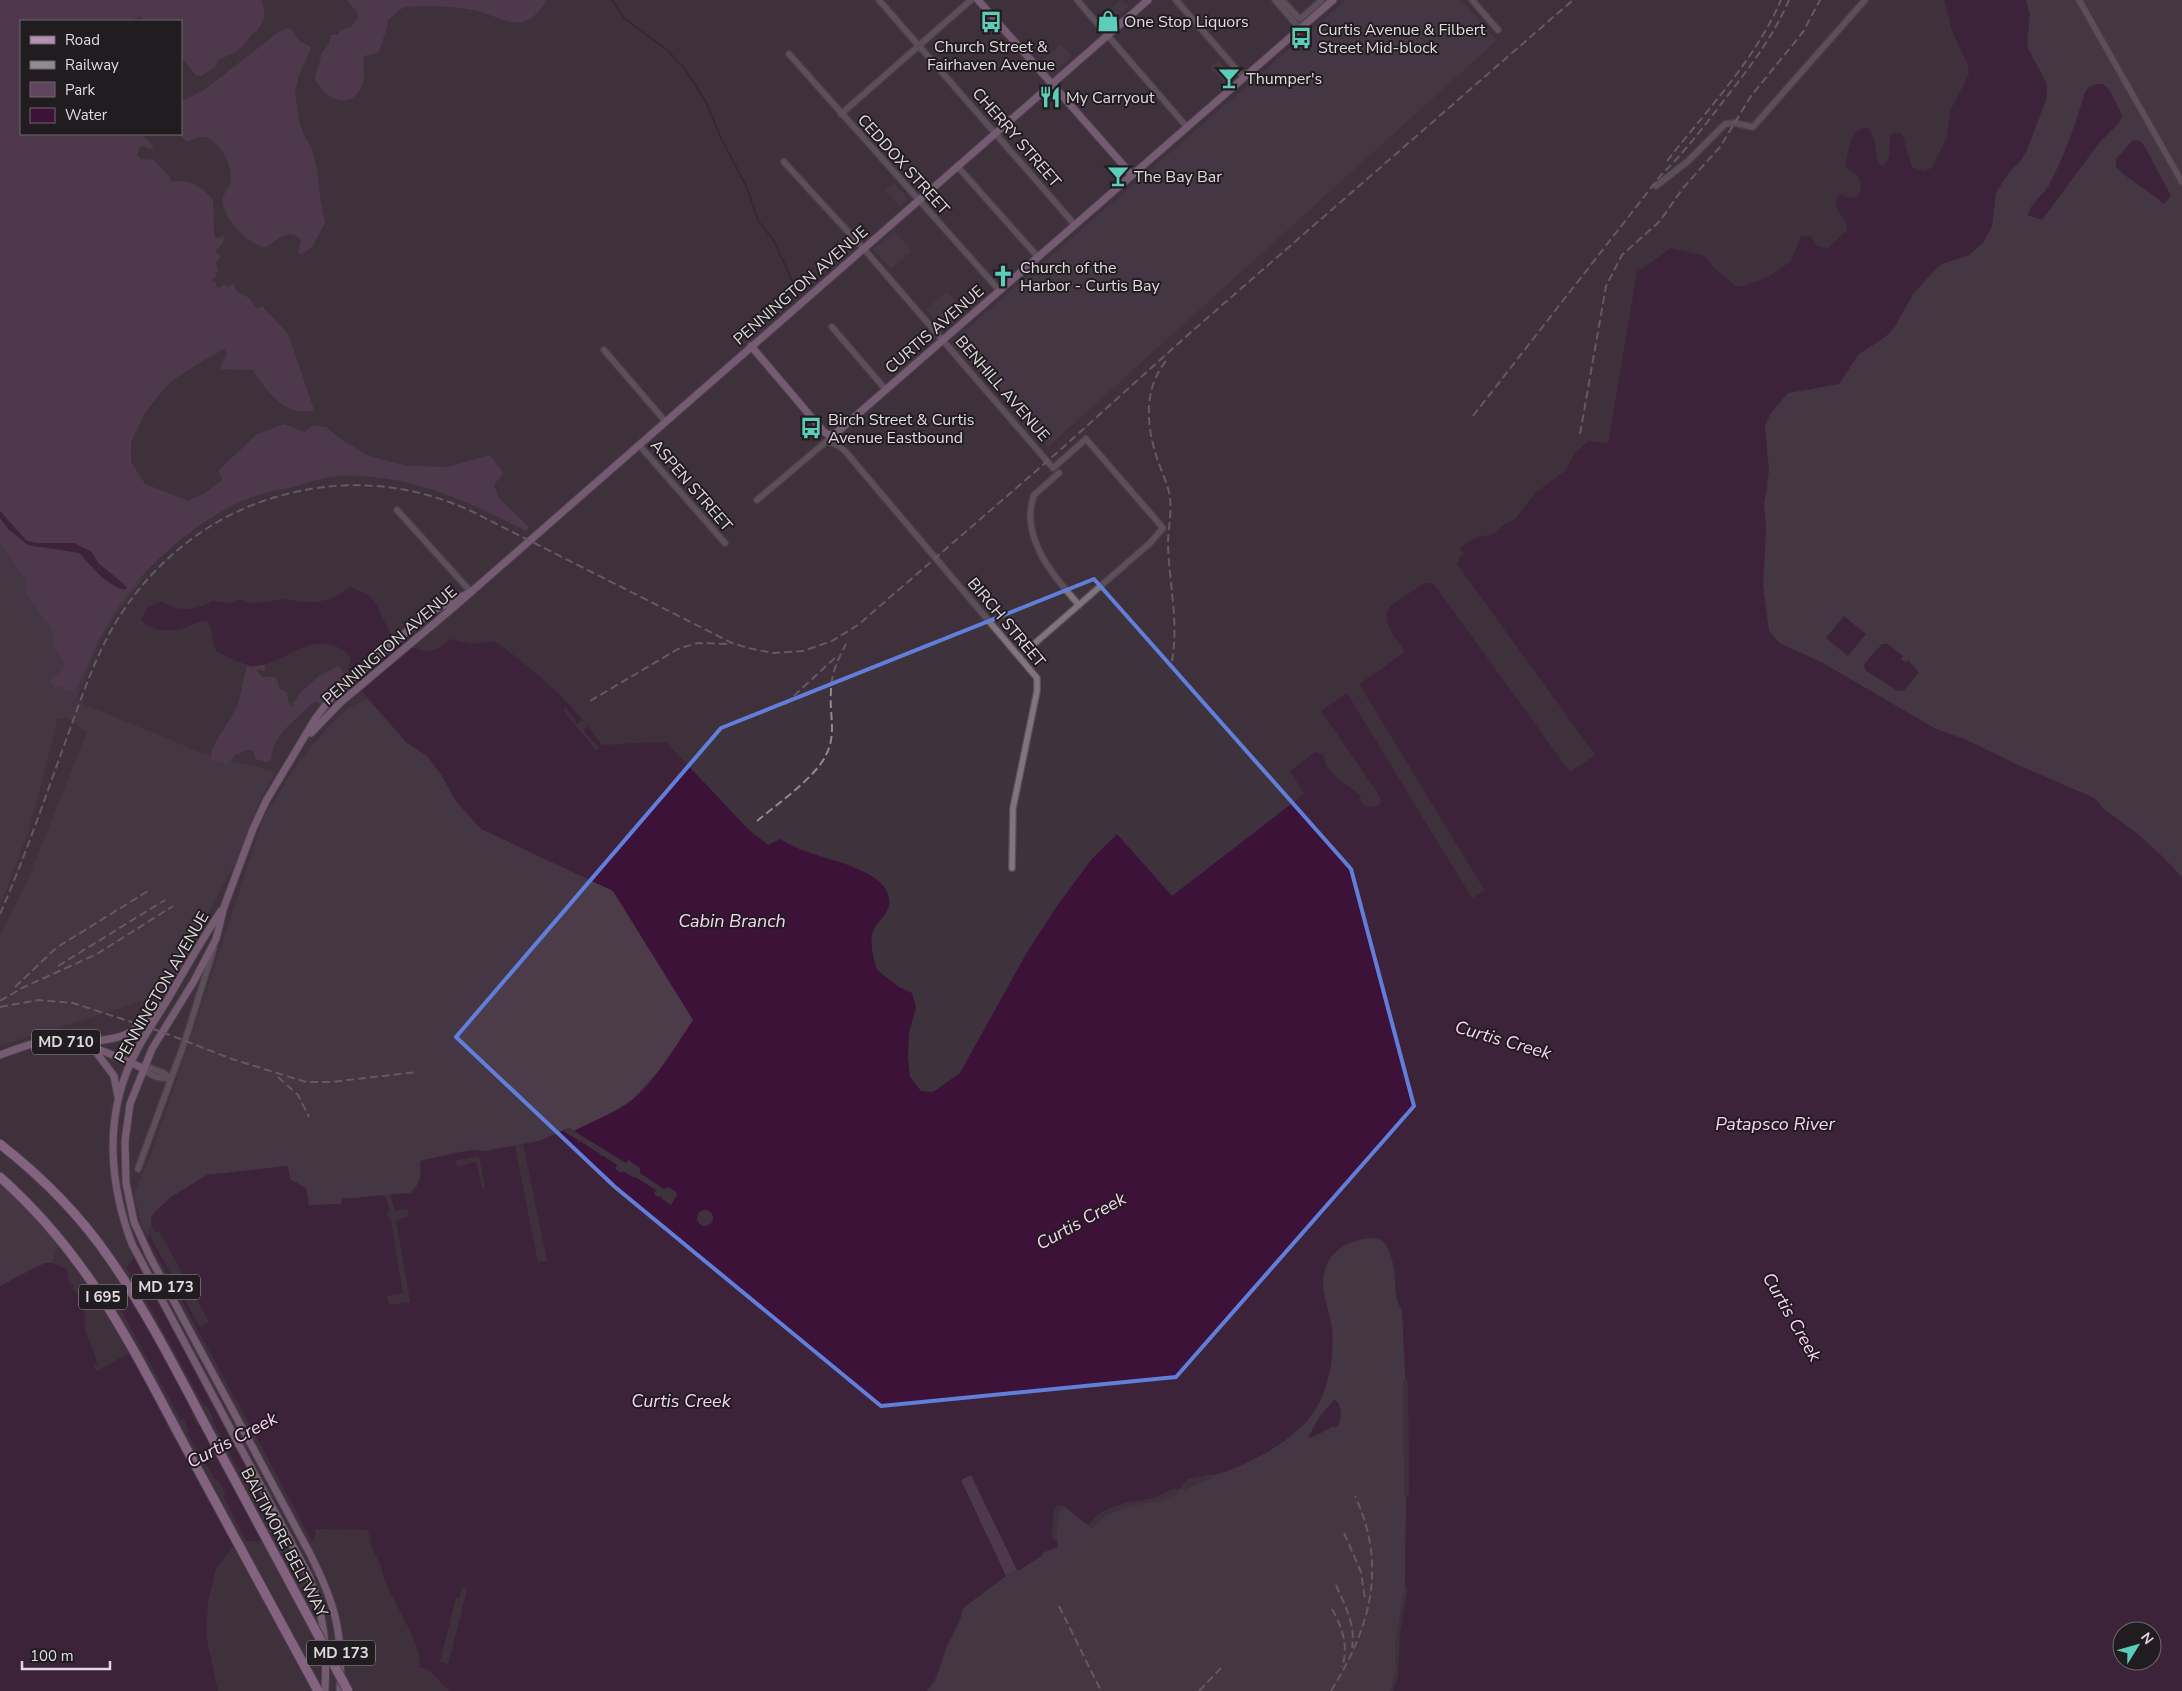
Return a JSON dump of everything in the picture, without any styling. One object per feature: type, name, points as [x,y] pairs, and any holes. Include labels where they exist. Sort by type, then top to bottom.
[{"type":"highway","name":"BALTIMORE BELTWAY","points":[[0,1144],[42,1180],[67,1206],[110,1259],[129,1288],[157,1336],[348,1691]]},
{"type":"highway","name":"I 695","points":[[0,1178],[24,1200],[70,1249],[113,1312],[318,1691]]},
{"type":"main road","points":[[978,0],[1132,175]]},
{"type":"main road","name":"PENNINGTON AVENUE","points":[[304,740],[411,641],[471,592],[1148,0]]},
{"type":"main road","name":"CURTIS AVENUE","points":[[828,438],[838,432],[1333,0]]},
{"type":"main road","points":[[764,362],[757,350],[758,346],[819,286]]},
{"type":"main road","name":"BIRCH STREET","points":[[751,346],[828,438]]},
{"type":"main road","name":"PENNINGTON AVENUE","points":[[340,1691],[342,1658],[336,1615],[312,1559],[141,1240],[130,1206],[126,1183],[124,1158],[130,1104],[144,1069],[216,939],[224,907],[253,829],[266,801],[324,706],[346,683],[404,633],[434,610],[471,592]]},
{"type":"main road","name":"PENNINGTON AVENUE","points":[[224,907],[205,934],[130,1063],[119,1101],[112,1140],[114,1171],[121,1209],[132,1244],[310,1576],[323,1618],[326,1639],[325,1691]]},
{"type":"main road","points":[[76,1043],[115,1039],[126,1035],[145,1021],[170,994]]},
{"type":"main road","name":"MD 710","points":[[0,1055],[41,1042],[76,1043],[91,1046],[144,1069]]},
{"type":"main road","points":[[91,1046],[114,1076],[119,1101]]},
{"type":"street","name":"CHERRY STREET","points":[[879,0],[1075,225]]},
{"type":"street","points":[[841,114],[971,0]]},
{"type":"street","points":[[1077,0],[1187,127]]},
{"type":"street","points":[[1176,0],[1244,78]]},
{"type":"street","points":[[1275,0],[1300,29]]},
{"type":"street","points":[[1282,0],[1300,19],[1322,0]]},
{"type":"street","points":[[1472,0],[1498,30]]},
{"type":"street","points":[[1656,186],[1687,162],[1725,124],[1735,123],[1753,127],[1865,0]]},
{"type":"street","points":[[2079,0],[2182,182]]},
{"type":"street","name":"CEDDOX STREET","points":[[789,54],[1000,291]]},
{"type":"street","name":"BENHILL AVENUE","points":[[784,162],[863,248],[1053,468],[1086,439],[1163,528],[1150,543],[1078,605]]},
{"type":"street","points":[[957,166],[1038,257]]},
{"type":"street","points":[[832,327],[886,390]]},
{"type":"street","name":"ASPEN STREET","points":[[604,350],[665,421]]},
{"type":"street","name":"CURTIS AVENUE","points":[[757,500],[828,438]]},
{"type":"street","name":"BIRCH STREET","points":[[828,438],[845,451],[1037,678],[1037,691],[1013,808],[1012,868]]},
{"type":"street","name":"ASPEN STREET","points":[[638,444],[725,543]]},
{"type":"street","points":[[1026,651],[1078,605],[1050,571],[1034,537],[1032,519],[1034,495],[1059,473]]},
{"type":"street","points":[[397,510],[471,592]]},
{"type":"street","points":[[138,1169],[185,1041],[216,939]]},
{"type":"street","points":[[144,1069],[153,1076],[162,1079],[170,1078]]},
{"type":"highlighted area","points":[[1094,579],[1351,869],[1414,1106],[1176,1377],[881,1406],[615,1187],[456,1037],[721,728]]},
{"type":"shaded area","points":[[1121,0],[1129,7],[1108,24],[1104,20],[1108,12]]},
{"type":"shaded area","points":[[1346,0],[1461,0],[1497,40],[1048,447],[954,340]]},
{"type":"shaded area","points":[[2026,0],[2182,0],[2182,878],[2139,835],[2105,810],[2094,798],[1936,729],[1821,662],[1779,643],[1769,631],[1767,620],[1763,585],[1766,529],[1764,504],[1768,485],[1765,426],[1770,414],[1788,393],[1815,389],[1852,362],[1859,354],[1885,337],[1894,328],[1913,294],[1934,271],[1942,264],[1969,255],[1983,243],[1992,226],[1996,192],[2026,152],[2046,100],[2047,91],[2043,75],[2028,49],[2030,14]]},
{"type":"shaded area","points":[[1061,44],[1072,56],[1052,73],[1042,61]]},
{"type":"shaded area","points":[[1218,60],[1234,78],[1226,85],[1210,68]]},
{"type":"shaded area","points":[[894,183],[908,199],[899,206],[885,190]]},
{"type":"shaded area","points":[[894,231],[912,251],[891,269],[873,249]]},
{"type":"shaded area","points":[[947,292],[965,313],[944,331],[926,309]]},
{"type":"shaded area","points":[[0,479],[129,580],[143,578],[116,614],[99,641],[76,701],[202,753],[276,772],[262,795],[234,865],[184,958],[161,995],[0,1046],[0,936],[24,888],[87,732],[67,718],[56,719],[56,727],[29,830],[0,906]]},
{"type":"shaded area","points":[[367,699],[406,742],[427,756],[441,774],[455,800],[613,891],[694,1020],[659,1070],[633,1099],[616,1110],[574,1131],[569,1128],[539,1141],[485,1151],[472,1150],[452,1153],[420,1162],[421,1178],[418,1186],[410,1193],[342,1199],[342,1204],[308,1205],[306,1188],[290,1179],[287,1166],[207,1175],[171,1197],[151,1218],[152,1225],[148,1239],[140,1219],[134,1195],[150,1157],[176,1082],[264,817],[296,766],[326,729],[347,709]]},
{"type":"shaded area","points":[[0,1177],[60,1238],[52,1263],[45,1263],[29,1270],[0,1286]]},
{"type":"shaded area","points":[[1372,1238],[1382,1240],[1387,1248],[1395,1271],[1396,1298],[1402,1310],[1407,1410],[1405,1590],[1398,1671],[1392,1691],[927,1691],[935,1682],[947,1647],[961,1619],[963,1608],[1006,1576],[1020,1570],[1050,1549],[1058,1508],[1064,1505],[1089,1526],[1104,1514],[1175,1492],[1193,1482],[1234,1468],[1264,1454],[1308,1419],[1318,1405],[1326,1386],[1323,1280],[1329,1258],[1336,1251],[1350,1243]]},
{"type":"green space","points":[[0,0],[261,0],[264,18],[257,31],[251,35],[242,47],[218,60],[215,67],[201,76],[197,76],[182,58],[182,20],[143,20],[141,16],[131,20],[20,20],[20,135],[143,135],[154,147],[149,149],[141,145],[137,154],[140,159],[154,160],[172,182],[190,183],[204,191],[213,200],[214,237],[220,238],[222,235],[224,238],[222,244],[215,251],[221,256],[216,263],[218,271],[215,273],[216,276],[211,280],[216,283],[217,288],[224,284],[228,287],[234,284],[236,291],[249,298],[257,309],[262,306],[288,334],[314,410],[304,412],[286,407],[271,394],[253,370],[221,369],[227,354],[224,349],[170,382],[146,411],[131,442],[131,462],[145,484],[188,501],[205,493],[222,480],[219,470],[256,435],[284,424],[304,432],[312,426],[326,427],[339,438],[369,456],[407,466],[447,467],[490,455],[503,473],[494,485],[499,498],[529,527],[526,531],[452,496],[413,484],[373,477],[335,476],[262,494],[240,502],[197,527],[158,559],[127,594],[112,616],[75,691],[67,691],[62,686],[55,688],[50,681],[63,670],[65,664],[53,646],[51,628],[25,592],[26,580],[0,543],[0,518],[9,530],[34,547],[69,550],[80,553],[104,578],[121,589],[125,584],[98,563],[92,552],[74,543],[36,543],[27,541],[0,511]]},
{"type":"green space","points":[[347,0],[547,0],[530,19],[521,22],[504,20],[485,13],[458,8],[417,6],[401,9],[388,20],[379,52],[364,56],[364,80],[358,92],[353,98],[339,100],[325,93],[315,78],[322,53],[329,44],[331,35],[338,35],[340,31],[352,26],[358,17],[357,12]]},
{"type":"green space","points":[[288,28],[300,41],[311,48],[299,75],[295,92],[299,121],[312,149],[325,223],[312,247],[300,255],[298,252],[301,241],[292,234],[284,236],[266,247],[244,236],[231,221],[223,205],[223,198],[231,178],[229,164],[221,150],[216,144],[205,137],[187,141],[178,135],[182,135],[182,101],[204,90],[279,32]]},
{"type":"green space","points":[[265,664],[265,671],[258,669],[257,671],[262,677],[276,677],[279,688],[287,693],[291,707],[301,692],[319,676],[339,666],[346,677],[320,704],[317,702],[310,705],[285,729],[274,745],[271,760],[266,762],[256,759],[253,751],[248,750],[235,755],[226,764],[211,759],[212,749],[238,705],[247,665],[251,667]]},
{"type":"green space","points":[[971,1475],[1017,1570],[1006,1576],[960,1480]]},
{"type":"water","points":[[1944,0],[2026,0],[2030,14],[2028,49],[2047,84],[2046,100],[2026,152],[1996,192],[1992,226],[1983,243],[1969,255],[1942,264],[1934,271],[1913,294],[1894,328],[1885,337],[1859,354],[1839,384],[1788,393],[1770,414],[1765,426],[1769,470],[1764,504],[1766,529],[1763,585],[1769,631],[1779,643],[1821,662],[1936,729],[1967,740],[2018,765],[2094,798],[2105,810],[2139,835],[2182,878],[2182,1691],[1392,1691],[1398,1671],[1397,1654],[1405,1590],[1407,1410],[1402,1310],[1398,1302],[1390,1253],[1385,1243],[1376,1238],[1362,1239],[1347,1244],[1335,1252],[1327,1264],[1324,1271],[1323,1285],[1332,1328],[1332,1348],[1331,1367],[1326,1386],[1318,1405],[1302,1426],[1282,1443],[1258,1457],[1235,1468],[1192,1483],[1162,1498],[1110,1510],[1089,1526],[1064,1506],[1059,1508],[1055,1530],[1058,1547],[1042,1553],[1042,1556],[1019,1570],[1017,1570],[971,1475],[961,1480],[1006,1576],[963,1608],[936,1676],[927,1691],[449,1691],[430,1671],[419,1667],[407,1633],[364,1545],[371,1539],[367,1530],[316,1529],[314,1541],[281,1543],[248,1541],[231,1549],[216,1569],[208,1602],[206,1635],[218,1691],[0,1691],[0,1286],[45,1263],[52,1263],[67,1269],[69,1283],[74,1284],[72,1289],[80,1296],[83,1302],[85,1328],[96,1358],[97,1366],[93,1365],[97,1371],[129,1353],[118,1302],[127,1267],[148,1239],[151,1218],[171,1197],[207,1175],[288,1166],[290,1179],[306,1188],[309,1205],[341,1204],[342,1199],[410,1193],[418,1182],[420,1162],[423,1160],[472,1150],[485,1151],[539,1141],[569,1128],[574,1131],[618,1109],[632,1100],[650,1082],[693,1020],[613,891],[481,829],[455,800],[441,774],[427,756],[406,742],[349,676],[348,668],[351,659],[342,650],[330,645],[309,645],[273,662],[251,666],[217,652],[207,621],[176,630],[157,629],[141,620],[147,608],[161,601],[181,609],[200,607],[212,601],[230,603],[239,599],[253,603],[287,599],[302,602],[318,602],[335,597],[350,587],[368,595],[377,606],[392,635],[400,642],[411,647],[430,651],[451,639],[472,644],[494,641],[553,688],[579,715],[602,745],[667,743],[748,829],[768,845],[780,839],[801,849],[859,869],[882,884],[888,894],[889,906],[872,933],[874,961],[877,970],[899,987],[912,993],[916,1008],[909,1033],[908,1058],[910,1077],[921,1091],[933,1092],[960,1073],[1026,954],[1057,906],[1091,860],[1117,834],[1172,896],[1304,794],[1290,771],[1315,752],[1323,754],[1326,765],[1337,778],[1360,795],[1361,801],[1365,806],[1379,805],[1381,802],[1379,795],[1321,711],[1405,652],[1388,624],[1387,612],[1390,606],[1424,583],[1433,583],[1570,772],[1595,755],[1457,564],[1460,557],[1464,554],[1460,548],[1473,539],[1495,533],[1505,524],[1515,519],[1536,492],[1566,470],[1573,455],[1588,441],[1608,443],[1637,272],[1671,248],[1705,256],[1715,269],[1736,286],[1744,286],[1770,276],[1791,261],[1801,236],[1810,236],[1819,246],[1828,248],[1847,230],[1837,208],[1837,199],[1840,194],[1850,198],[1858,196],[1860,192],[1860,180],[1845,165],[1850,143],[1855,134],[1865,127],[1872,133],[1877,159],[1879,164],[1883,166],[1888,160],[1890,152],[1890,136],[1895,132],[1900,133],[1903,136],[1912,167],[1924,171],[1932,168],[1947,137],[1950,111],[1969,74],[1967,63],[1952,31]]},
{"type":"water","points":[[2102,84],[2109,89],[2122,115],[2119,123],[2099,143],[2042,220],[2028,215],[2055,172],[2070,138],[2085,92],[2089,87]]},
{"type":"water","points":[[2133,140],[2140,141],[2145,147],[2171,196],[2164,204],[2116,167],[2116,159]]},
{"type":"water","points":[[0,511],[27,541],[36,543],[74,543],[92,552],[98,563],[127,587],[125,590],[112,584],[100,575],[79,553],[28,545],[9,530],[0,518]]},
{"type":"water","points":[[1844,616],[1866,634],[1848,656],[1826,638]]},
{"type":"water","points":[[1882,644],[1888,644],[1903,656],[1901,659],[1906,663],[1908,660],[1918,671],[1918,674],[1904,690],[1898,691],[1865,670],[1864,664]]},
{"type":"water","points":[[1334,1400],[1338,1402],[1341,1412],[1336,1428],[1334,1426],[1311,1438],[1308,1437],[1320,1416]]},
{"type":"pier","points":[[1359,684],[1485,891],[1472,898],[1347,693]]},
{"type":"pier","points":[[566,708],[577,724],[582,720],[588,726],[583,730],[599,748],[596,750],[563,710]]},
{"type":"pier","points":[[569,1128],[626,1163],[628,1160],[640,1168],[640,1173],[664,1189],[668,1187],[676,1192],[677,1195],[671,1205],[661,1198],[662,1195],[659,1197],[654,1194],[656,1190],[635,1177],[615,1169],[617,1165],[602,1155],[599,1156],[600,1154],[580,1141],[578,1143],[578,1140],[563,1131]]},
{"type":"pier","points":[[523,1144],[547,1261],[538,1262],[515,1146]]},
{"type":"pier","points":[[479,1156],[485,1188],[482,1189],[476,1161],[458,1167],[455,1161]]},
{"type":"pier","points":[[385,1195],[390,1195],[395,1211],[407,1209],[409,1216],[396,1220],[410,1302],[389,1305],[387,1296],[403,1293],[391,1220],[389,1220],[387,1212],[390,1211]]},
{"type":"pier","points":[[705,1210],[711,1212],[713,1218],[711,1224],[705,1226],[699,1224],[697,1218],[699,1212]]},
{"type":"pier","points":[[151,1224],[155,1233],[159,1231],[209,1322],[200,1327],[150,1236],[148,1229]]},
{"type":"pier","points":[[146,1236],[313,1543],[291,1545],[134,1254]]},
{"type":"pier","points":[[125,1266],[204,1406],[206,1405],[213,1418],[212,1420],[238,1469],[240,1468],[279,1545],[266,1545],[235,1487],[233,1488],[226,1474],[228,1473],[201,1425],[198,1426],[191,1413],[194,1411],[156,1339],[121,1280]]},
{"type":"pier","points":[[116,1301],[181,1420],[183,1418],[189,1431],[187,1433],[226,1494],[223,1496],[248,1544],[237,1549],[210,1500],[208,1502],[202,1488],[204,1488],[177,1438],[174,1439],[167,1425],[169,1424],[120,1325]]},
{"type":"pier","points":[[1403,1380],[1407,1380],[1408,1384],[1408,1497],[1404,1495]]},
{"type":"pier","points":[[1211,1474],[1214,1477],[1184,1490],[1181,1486],[1188,1479]]},
{"type":"pier","points":[[1175,1488],[1179,1493],[1176,1495],[1128,1507],[1105,1516],[1091,1528],[1088,1525],[1101,1512],[1108,1509],[1125,1503],[1154,1498]]},
{"type":"pier","points":[[1061,1505],[1063,1507],[1058,1518],[1057,1540],[1054,1540],[1052,1537],[1053,1514],[1056,1506]]},
{"type":"pier","points":[[369,1541],[381,1567],[384,1580],[412,1635],[420,1658],[419,1667],[417,1668],[404,1629],[385,1596],[364,1545]]},
{"type":"pier","points":[[1408,1586],[1400,1632],[1398,1677],[1393,1691],[1390,1691],[1396,1670],[1395,1646],[1399,1618],[1404,1591]]},
{"type":"pier","points":[[462,1588],[467,1589],[448,1664],[440,1662],[456,1598],[459,1598]]},
{"type":"waterway","points":[[612,0],[624,18],[667,50],[684,68],[706,102],[721,138],[747,188],[759,222],[773,239],[792,280],[799,288]]},
{"type":"railway","points":[[0,914],[89,678],[105,642],[120,616],[138,591],[180,548],[204,530],[230,515],[258,503],[310,489],[357,485],[403,490],[449,502],[471,511],[732,643],[774,653],[803,651],[832,641],[858,625],[1573,0]]},
{"type":"railway","points":[[1667,161],[1744,64],[1758,43],[1781,0]]},
{"type":"railway","points":[[1473,416],[1661,175],[1694,138],[1743,75],[1768,39],[1789,0]]},
{"type":"railway","points":[[1580,434],[1606,286],[1622,255],[1660,221],[1683,188],[1720,147],[1751,96],[1803,32],[1820,0]]},
{"type":"railway","points":[[1166,361],[1154,383],[1149,406],[1149,418],[1153,443],[1170,498],[1168,544],[1174,617],[1172,661]]},
{"type":"railway","points":[[590,701],[678,649],[697,643],[728,644]]},
{"type":"railway","points":[[757,821],[805,781],[826,755],[832,732],[832,679],[846,644]]},
{"type":"railway","points":[[785,704],[836,657]]},
{"type":"railway","points":[[15,987],[56,948],[148,891]]},
{"type":"railway","points":[[58,966],[165,900]]},
{"type":"railway","points":[[0,1001],[22,988],[97,954],[173,906]]},
{"type":"railway","points":[[0,1007],[38,1000],[73,1003],[162,1032],[232,1059],[306,1082],[331,1082],[417,1072]]},
{"type":"railway","points":[[278,1077],[298,1095],[309,1117]]},
{"type":"railway","points":[[1331,1691],[1356,1644],[1370,1596],[1371,1548],[1365,1522],[1355,1496]]},
{"type":"railway","points":[[1344,1533],[1361,1572],[1365,1600]]},
{"type":"railway","points":[[1336,1585],[1351,1623],[1352,1648]]},
{"type":"railway","points":[[1059,1606],[1101,1691]]},
{"type":"railway","points":[[1332,1609],[1339,1623],[1345,1644],[1342,1667]]},
{"type":"railway","points":[[1199,1691],[1221,1668]]},
{"type":"place","name":"One Stop Liquors","points":[[1108,21]]},
{"type":"place","name":"Church Street & Fairhaven Avenue","points":[[991,22]]},
{"type":"place","name":"Curtis Avenue & Filbert Street Mid-block","points":[[1301,38]]},
{"type":"place","name":"Thumper's","points":[[1229,78]]},
{"type":"place","name":"My Carryout","points":[[1050,97]]},
{"type":"place","name":"The Bay Bar","points":[[1118,176]]},
{"type":"place","name":"Church of the Harbor - Curtis Bay","points":[[1003,276]]},
{"type":"place","name":"Birch Street & Curtis Avenue Eastbound","points":[[811,428]]},
{"type":"water label","name":"Cabin Branch","points":[[732,921]]},
{"type":"water label","name":"Curtis Creek","points":[[1503,1040]]},
{"type":"water label","name":"Patapsco River","points":[[1775,1124]]},
{"type":"water label","name":"Curtis Creek","points":[[1081,1221]]},
{"type":"water label","name":"Curtis Creek","points":[[1792,1317]]},
{"type":"water label","name":"Curtis Creek","points":[[681,1401]]},
{"type":"water label","name":"Curtis Creek","points":[[232,1440]]}]
